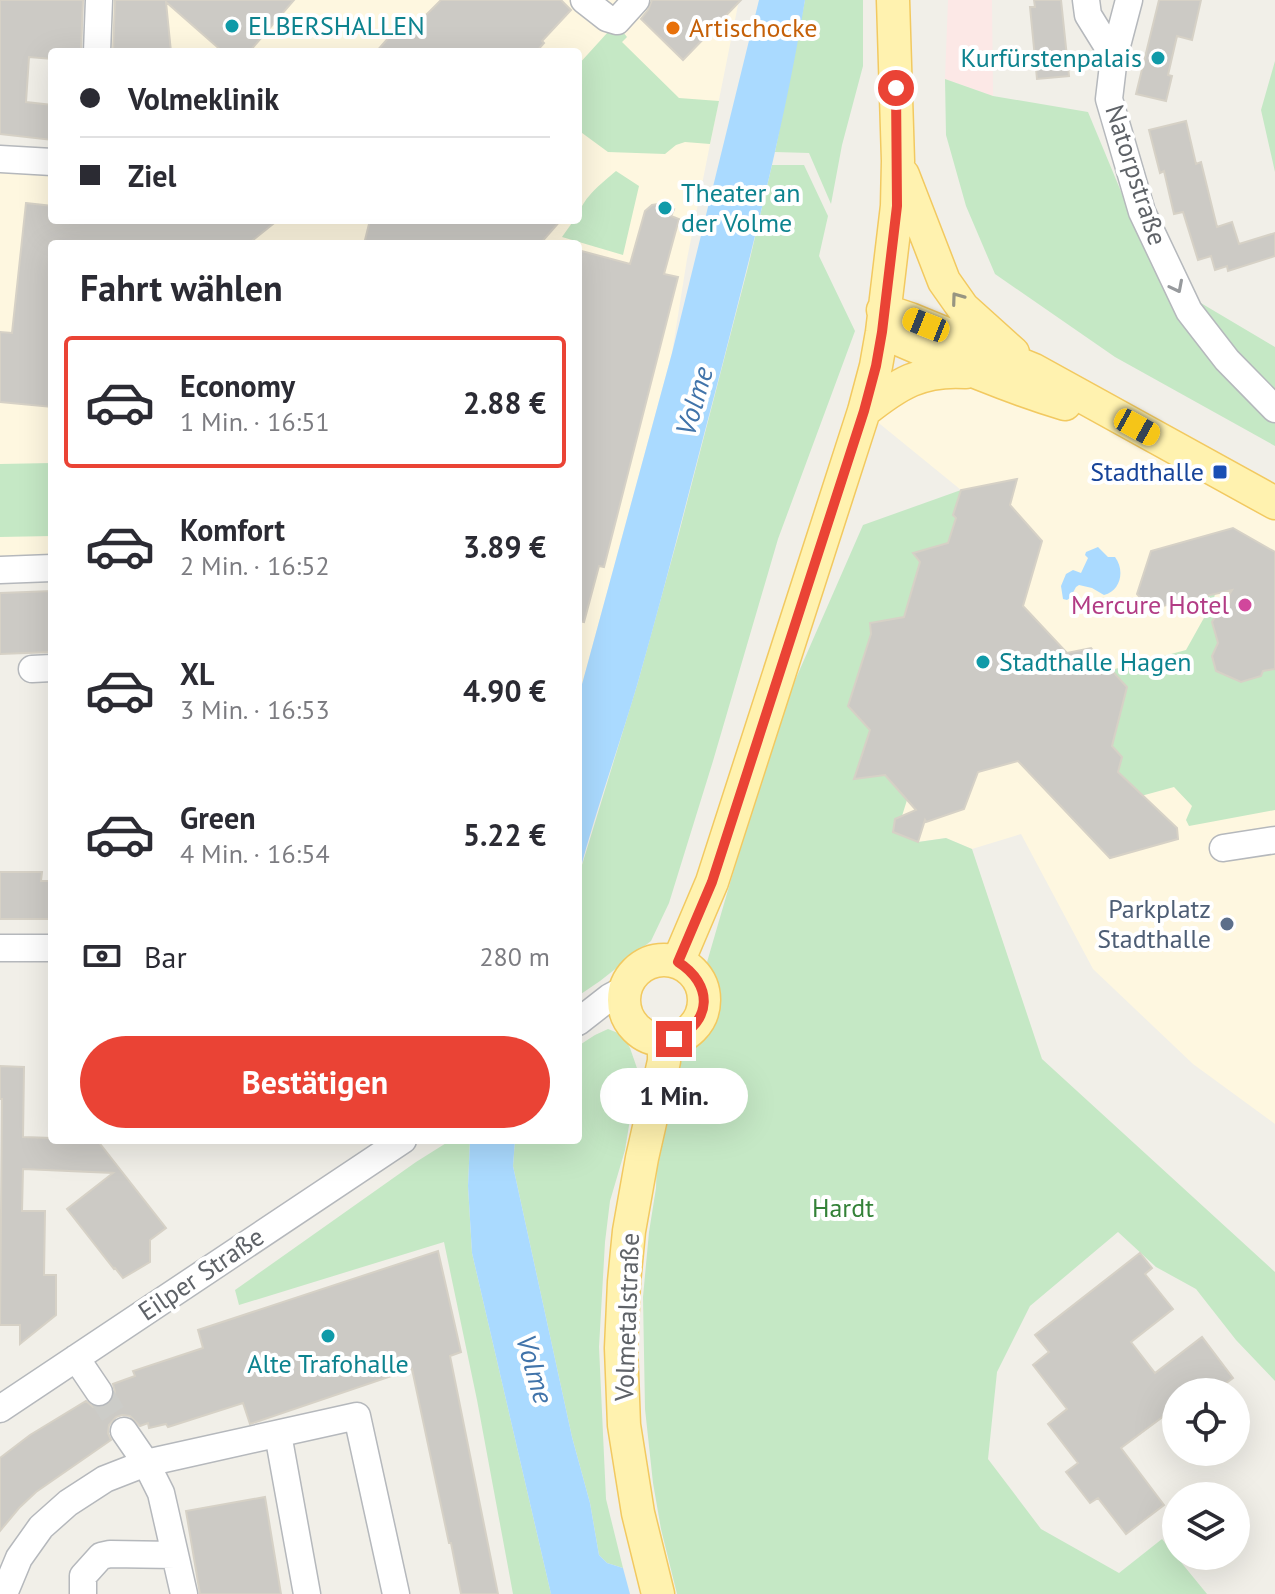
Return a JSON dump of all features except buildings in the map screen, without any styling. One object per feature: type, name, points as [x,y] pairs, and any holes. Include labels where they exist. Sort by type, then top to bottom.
[{"type":"main road","points":[[678,962],[712,882],[876,366],[897,206],[893,0]]},
{"type":"main road","points":[[898,161],[944,281],[963,308],[1034,370]]},
{"type":"main road","points":[[883,321],[910,319],[1034,370],[1275,503]]},
{"type":"main road","points":[[883,321],[918,349],[1040,397],[1137,427]]},
{"type":"main road","points":[[864,411],[916,377],[947,371],[980,373]]},
{"type":"main road","points":[[655,961],[678,962],[697,977],[703,991],[702,1012],[696,1024],[685,1034],[664,1040],[652,1038],[632,1024],[625,1000],[632,975],[643,965],[655,961]]},
{"type":"main road","name":"Volmetalstraße","points":[[658,1594],[638,1513],[624,1425],[621,1348],[629,1231],[664,1061],[664,1040]]},
{"type":"street","points":[[97,48],[99,0]]},
{"type":"street","points":[[584,0],[607,18],[617,21],[636,0]]},
{"type":"street","points":[[1086,0],[1088,15],[1114,57]]},
{"type":"street","name":"Natorpstraße","points":[[1129,0],[1114,57],[1109,99],[1142,212],[1189,311],[1227,360],[1275,409]]},
{"type":"street","points":[[0,159],[48,162]]},
{"type":"street","points":[[0,570],[48,568]]},
{"type":"street","points":[[1223,848],[1275,840]]},
{"type":"street","points":[[0,948],[48,948]]},
{"type":"street","points":[[584,1018],[610,997],[625,1000]]},
{"type":"street","name":"Eilper Straße","points":[[0,1409],[397,1144]]},
{"type":"street","points":[[76,1358],[99,1392]]},
{"type":"street","points":[[4,1594],[19,1558],[41,1527],[68,1503],[105,1479],[146,1463],[357,1416],[396,1594]]},
{"type":"street","points":[[124,1431],[146,1463],[161,1493],[184,1594]]},
{"type":"street","points":[[278,1434],[307,1594]]},
{"type":"street","points":[[83,1594],[83,1576],[101,1556],[175,1555]]},
{"type":"shaded area","points":[[99,0],[739,0],[687,259],[672,353],[582,684],[582,240],[48,240],[48,568],[0,570],[0,159],[48,162],[48,224],[582,224],[582,48],[97,48]]},
{"type":"shaded area","points":[[948,0],[992,0],[993,96],[945,79]]},
{"type":"shaded area","points":[[947,371],[1137,427],[1275,503],[1275,1124],[1193,1064],[1093,969],[1021,834],[972,849],[946,838],[918,842],[893,832],[895,819],[857,773],[848,707],[870,623],[913,553],[953,515],[961,490],[864,411]]},
{"type":"green space","points":[[805,0],[863,0],[863,66],[842,145],[831,204],[809,153],[775,152]]},
{"type":"green space","points":[[608,32],[623,32],[627,37],[622,42],[679,98],[719,101],[710,144],[685,142],[665,154],[608,152],[582,133],[582,61]]},
{"type":"green space","points":[[1275,61],[1275,172],[1261,110]]},
{"type":"green space","points":[[945,79],[993,96],[1088,112],[1132,218],[1189,296],[1275,347],[1275,446],[1115,357],[995,274],[966,206],[946,135]]},
{"type":"green space","points":[[772,165],[804,165],[828,216],[819,256],[855,331],[778,539],[669,903],[651,941],[582,993],[582,865],[638,682]]},
{"type":"green space","points":[[616,171],[639,186],[623,255],[582,243],[582,240],[562,237],[571,224],[582,224],[582,206]]},
{"type":"green space","points":[[48,463],[48,536],[0,537],[0,464]]},
{"type":"green space","name":"Hardt","points":[[961,490],[949,543],[913,553],[920,562],[904,617],[870,624],[870,730],[857,773],[861,778],[885,775],[907,800],[902,816],[895,819],[893,832],[918,842],[946,838],[972,849],[1042,1059],[1275,1272],[1275,1381],[1236,1340],[1196,1289],[1156,1267],[1118,1232],[1030,1306],[997,1372],[988,1459],[1041,1529],[1119,1573],[1162,1539],[1162,1570],[1187,1570],[1207,1594],[677,1594],[653,1483],[645,1409],[643,1297],[657,1157],[686,1035],[707,974],[705,969],[751,811],[790,692],[863,525]]},
{"type":"green space","points":[[1215,594],[1213,602],[1218,613],[1212,622],[1218,643],[1212,656],[1216,670],[1241,682],[1261,676],[1263,671],[1275,669],[1275,810],[1189,826],[1186,820],[1192,806],[1174,787],[1141,796],[1118,772],[1122,757],[1112,746],[1127,687],[1111,670],[1186,650],[1205,616],[1199,598]]},
{"type":"green space","points":[[608,1029],[623,1035],[638,1071],[625,1150],[610,1201],[599,1347],[606,1499],[623,1568],[607,1563],[599,1555],[590,1503],[572,1437],[513,1166],[515,1144],[582,1144],[582,1043]]},
{"type":"green space","points":[[445,1144],[470,1144],[468,1186],[472,1253],[551,1594],[513,1594],[444,1242],[239,1305],[235,1290]]},
{"type":"water","name":"Volme","points":[[759,0],[805,0],[768,184],[745,275],[660,603],[582,864],[582,684],[672,353]]},
{"type":"water","points":[[1098,547],[1118,562],[1118,585],[1104,595],[1079,585],[1070,598],[1063,599],[1061,586],[1066,574],[1073,570],[1081,573],[1088,558],[1086,552]]},
{"type":"water","name":"Volme","points":[[470,1144],[515,1144],[513,1166],[572,1437],[590,1503],[599,1555],[607,1563],[623,1568],[630,1594],[551,1594],[472,1253],[468,1186]]},
{"type":"tunnel","points":[[99,1392],[124,1431]]},
{"type":"place","name":"ELBERSHALLEN","points":[[232,26]]},
{"type":"place","name":"Artischocke","points":[[673,28]]},
{"type":"place","name":"Kurfürstenpalais","points":[[1158,58]]},
{"type":"place","name":"Theater an der Volme","points":[[665,208]]},
{"type":"place","name":"Stadthalle","points":[[1220,472]]},
{"type":"place","name":"Mercure Hotel","points":[[1245,605]]},
{"type":"place","name":"Stadthalle Hagen","points":[[983,662]]},
{"type":"place","name":"Parkplatz Stadthalle","points":[[1227,924]]},
{"type":"place","name":"Alte Trafohalle","points":[[328,1336]]},
{"type":"route","points":[[674,1039],[696,1024],[702,1012],[703,991],[697,977],[678,962],[712,882],[876,366],[897,206],[896,88]]}]
